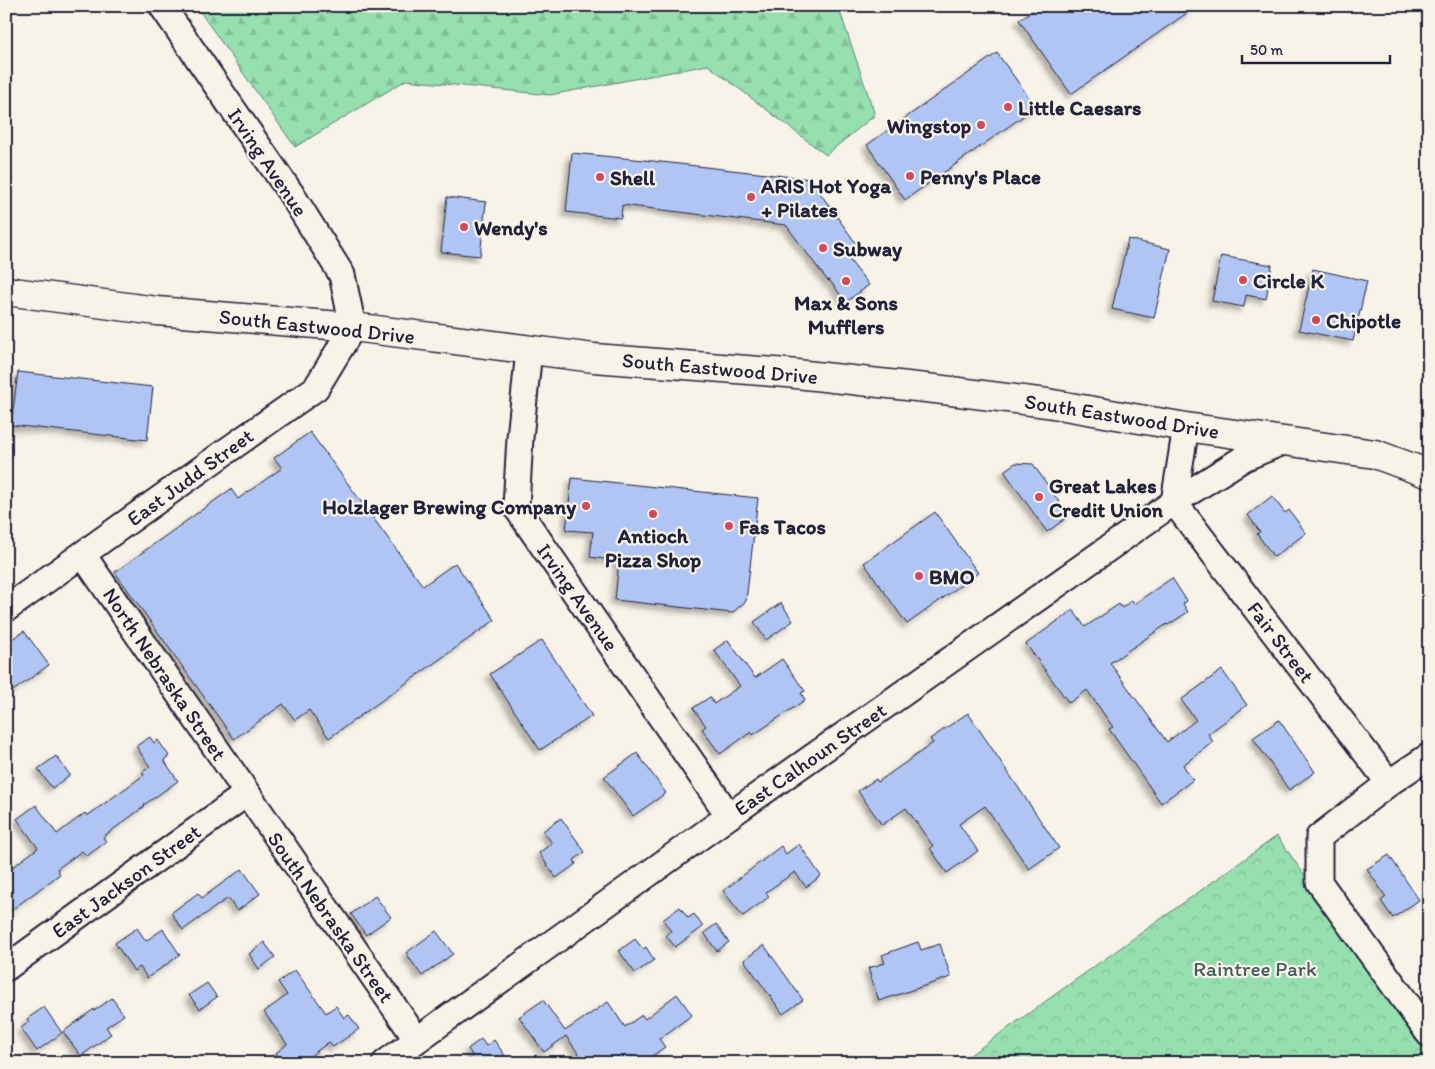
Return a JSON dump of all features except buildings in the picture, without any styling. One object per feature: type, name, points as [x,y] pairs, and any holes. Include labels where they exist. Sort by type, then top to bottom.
[{"type":"main road","name":"South Eastwood Drive","points":[[6,291],[157,311],[353,327],[594,358],[787,373],[1047,402],[1186,427],[1375,454],[1429,474]]},
{"type":"street","name":"Irving Avenue","points":[[162,6],[290,192],[342,275],[353,327]]},
{"type":"street","name":"East Judd Street","points":[[6,610],[316,388],[353,327]]},
{"type":"street","name":"Irving Avenue","points":[[529,350],[520,438],[516,507],[729,816]]},
{"type":"street","points":[[1174,502],[1186,427]]},
{"type":"street","name":"East Calhoun Street","points":[[385,1063],[729,816],[1174,502],[1244,458],[1285,441]]},
{"type":"street","name":"Fair Street","points":[[1174,502],[1389,783]]},
{"type":"street","name":"North Nebraska Street","points":[[83,555],[246,794]]},
{"type":"street","points":[[1429,756],[1389,783],[1320,837],[1319,882],[1429,1034]]},
{"type":"street","name":"East Jackson Street","points":[[6,968],[246,794]]},
{"type":"street","name":"South Nebraska Street","points":[[246,794],[417,1040]]},
{"type":"green space","points":[[196,6],[838,6],[875,115],[826,155],[708,65],[550,95],[406,80],[295,147]]},
{"type":"green space","name":"Raintree Park","points":[[1277,836],[1429,1051],[1429,1063],[959,1063]]},
{"type":"place","name":"Little Caesars","points":[[1008,107]]},
{"type":"place","name":"Wingstop","points":[[981,125]]},
{"type":"place","name":"Penny's Place","points":[[910,176]]},
{"type":"place","name":"Shell","points":[[600,177]]},
{"type":"place","name":"ARIS Hot Yoga + Pilates","points":[[751,197]]},
{"type":"place","name":"Wendy's","points":[[464,227]]},
{"type":"place","name":"Subway","points":[[823,248]]},
{"type":"place","name":"Circle K","points":[[1243,280]]},
{"type":"place","name":"Max & Sons Mufflers","points":[[846,281]]},
{"type":"place","name":"Chipotle","points":[[1316,320]]},
{"type":"place","name":"Great Lakes Credit Union","points":[[1039,497]]},
{"type":"place","name":"Holzlager Brewing Company","points":[[586,506]]},
{"type":"place","name":"Antioch Pizza Shop","points":[[653,514]]},
{"type":"place","name":"Fas Tacos","points":[[729,526]]},
{"type":"place","name":"BMO","points":[[919,576]]}]
